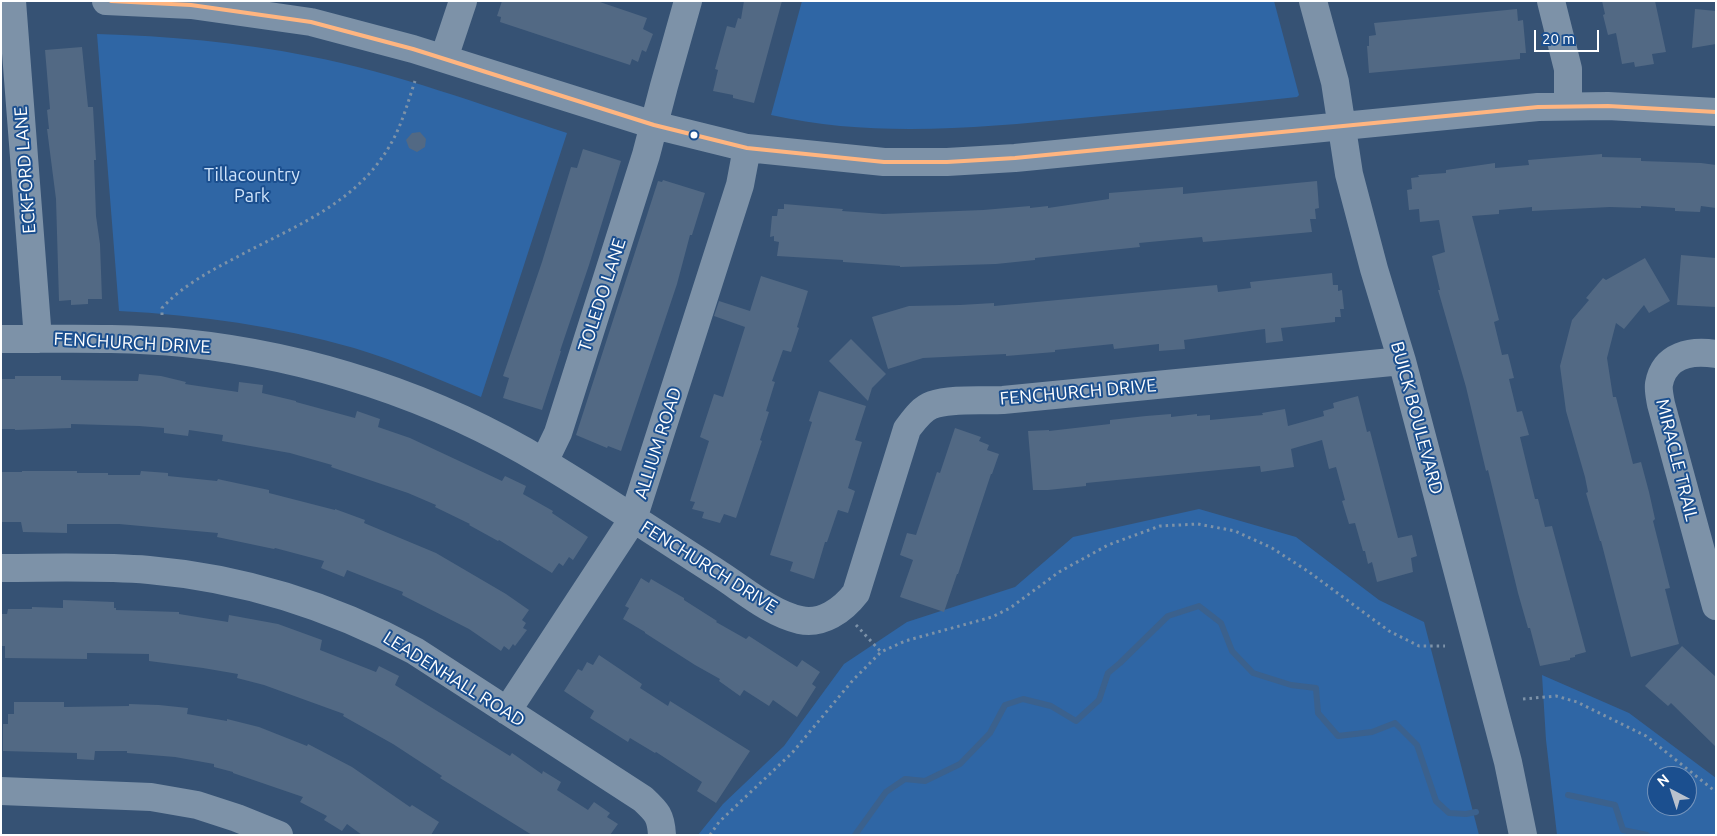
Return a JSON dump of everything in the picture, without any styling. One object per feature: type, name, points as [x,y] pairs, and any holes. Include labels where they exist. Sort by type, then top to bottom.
[{"type":"street","name":"ECKFORD LANE","points":[[12,1],[38,339]]},
{"type":"street","points":[[106,1],[191,5],[290,18],[379,39],[654,125],[747,148],[884,162],[1015,158],[1538,107],[1618,107],[1716,112]]},
{"type":"street","points":[[444,58],[462,1]]},
{"type":"street","name":"TOLEDO LANE","points":[[544,462],[558,433],[646,155],[688,1]]},
{"type":"street","name":"BUICK BOULEVARD","points":[[1314,1],[1335,82],[1349,174],[1380,292],[1402,361],[1508,762],[1523,834]]},
{"type":"street","points":[[1551,1],[1568,69],[1568,106]]},
{"type":"street","name":"ALLIUM ROAD","points":[[507,711],[633,520],[740,185],[747,148]]},
{"type":"street","name":"FENCHURCH DRIVE","points":[[1,339],[184,343],[252,353],[305,364],[353,377],[438,408],[503,439],[544,462],[771,608],[802,620],[818,619],[835,614],[847,605],[856,593],[907,429],[919,414],[932,405],[949,402],[1003,400],[1402,361]]},
{"type":"street","name":"MIRACLE TRAIL","points":[[1716,354],[1705,352],[1683,354],[1663,371],[1658,386],[1661,404],[1716,606]]},
{"type":"street","name":"LEADENHALL ROAD","points":[[1,568],[100,568],[189,574],[250,586],[301,601],[354,621],[390,638],[431,661],[643,799],[658,813],[662,824],[662,835]]},
{"type":"street","points":[[1,791],[151,797],[197,805],[237,818],[279,835]]},
{"type":"path","points":[[162,315],[162,308],[172,298],[216,268],[317,216],[356,187],[382,156],[395,136],[415,81]]},
{"type":"path","points":[[710,835],[719,822],[792,754],[853,680],[881,652],[905,641],[992,617],[1010,608],[1059,572],[1108,545],[1160,526],[1198,524],[1235,531],[1272,548],[1309,572],[1389,631],[1418,646],[1445,646]]},
{"type":"path","points":[[851,618],[881,652]]},
{"type":"path","points":[[1523,699],[1556,696],[1576,702],[1646,736],[1716,792]]},
{"type":"green space","points":[[802,1],[1274,1],[1299,95],[1297,97],[965,128],[887,129],[848,127],[771,115]]},
{"type":"green space","name":"Tillacountry Park","points":[[97,34],[203,41],[308,56],[407,80],[567,133],[481,397],[387,359],[325,340],[238,323],[179,315],[119,311]]},
{"type":"green space","points":[[1199,509],[1296,537],[1379,600],[1424,622],[1479,835],[698,835],[723,804],[784,746],[844,664],[907,622],[1015,587],[1073,537]]},
{"type":"green space","points":[[1542,675],[1629,713],[1716,778],[1716,835],[1557,835],[1546,740]]},
{"type":"building","points":[[502,1],[597,1],[647,18],[643,29],[653,34],[646,52],[642,50],[638,62],[632,59],[630,65],[500,22],[501,17],[497,16]]},
{"type":"building","points":[[744,1],[782,1],[754,103],[733,98],[733,95],[713,91],[718,70],[715,69],[727,26],[735,28],[738,18],[741,19]]},
{"type":"building","points":[[1602,1],[1655,1],[1666,52],[1652,54],[1654,64],[1635,67],[1634,62],[1622,64],[1616,33],[1608,35]]},
{"type":"building","points":[[1517,9],[1518,21],[1523,20],[1526,53],[1520,53],[1520,59],[1369,73],[1367,46],[1369,46],[1369,36],[1376,35],[1374,23]]},
{"type":"building","points":[[1695,9],[1716,11],[1716,44],[1692,48]]},
{"type":"building","points":[[82,47],[88,107],[93,107],[96,160],[94,160],[96,216],[100,244],[102,299],[88,299],[88,304],[71,305],[71,300],[59,301],[56,199],[47,129],[49,129],[47,110],[50,109],[45,50]]},
{"type":"building","points":[[420,132],[426,139],[425,147],[417,152],[409,148],[406,140],[412,133]]},
{"type":"building","points":[[583,149],[621,161],[542,410],[503,398],[509,378],[503,376],[542,262],[571,167],[577,168]]},
{"type":"building","points":[[1602,154],[1602,157],[1641,158],[1641,161],[1716,165],[1716,208],[1701,206],[1700,212],[1675,211],[1675,208],[1641,206],[1641,208],[1610,207],[1532,211],[1532,207],[1499,210],[1499,214],[1472,216],[1499,320],[1494,322],[1502,355],[1508,354],[1514,378],[1509,379],[1517,412],[1522,411],[1529,435],[1520,437],[1535,499],[1538,499],[1545,527],[1552,526],[1586,652],[1575,655],[1570,660],[1540,666],[1518,593],[1488,470],[1486,471],[1466,387],[1438,290],[1440,290],[1432,256],[1445,252],[1439,220],[1420,222],[1419,209],[1409,210],[1407,190],[1412,189],[1411,178],[1419,177],[1418,175],[1446,173],[1446,170],[1495,163],[1495,168],[1529,165],[1528,160]]},
{"type":"building","points":[[663,180],[705,193],[692,235],[690,235],[677,284],[621,451],[608,446],[607,448],[576,435],[658,181],[662,182]]},
{"type":"building","points":[[1317,181],[1319,208],[1315,209],[1316,219],[1310,219],[1312,232],[1203,242],[1202,237],[1139,243],[1140,247],[996,264],[900,267],[843,262],[843,260],[777,256],[779,242],[774,241],[774,236],[770,237],[772,216],[777,216],[778,209],[784,209],[784,204],[883,214],[1030,206],[1030,208],[1048,206],[1048,208],[1109,199],[1109,193],[1183,187],[1183,194]]},
{"type":"building","points":[[1681,255],[1716,258],[1716,307],[1677,305]]},
{"type":"building","points":[[1645,258],[1670,301],[1649,313],[1644,305],[1624,329],[1616,323],[1607,358],[1613,397],[1616,397],[1633,464],[1641,462],[1649,492],[1655,519],[1653,521],[1670,588],[1665,589],[1679,644],[1631,657],[1601,541],[1586,493],[1588,492],[1585,477],[1566,411],[1560,366],[1572,320],[1589,300],[1586,298],[1603,278],[1606,280]]},
{"type":"building","points":[[1332,273],[1333,285],[1338,285],[1338,291],[1342,290],[1344,309],[1340,309],[1341,317],[1335,317],[1335,322],[1281,328],[1283,341],[1266,343],[1265,329],[1184,340],[1185,349],[1159,351],[1159,344],[1114,349],[1113,344],[1006,356],[1006,354],[923,358],[888,369],[872,317],[909,306],[994,303],[994,306],[1217,285],[1218,292],[1251,288],[1250,282]]},
{"type":"building","points":[[761,276],[808,291],[791,352],[783,350],[772,381],[775,382],[766,411],[769,412],[760,440],[762,441],[736,518],[724,514],[720,523],[702,518],[704,512],[692,509],[695,502],[690,501],[709,441],[700,437],[714,394],[723,397],[745,327],[714,316],[719,301],[750,311]]},
{"type":"building","points":[[851,339],[886,374],[872,388],[868,401],[829,361]]},
{"type":"building","points":[[139,374],[161,376],[186,382],[185,384],[238,392],[239,382],[263,385],[262,393],[355,418],[357,411],[380,419],[378,427],[410,438],[502,481],[505,476],[526,486],[523,494],[553,511],[552,513],[588,537],[573,560],[569,557],[563,566],[559,563],[552,573],[499,540],[435,507],[436,505],[408,493],[331,467],[332,465],[290,453],[222,441],[223,435],[189,430],[188,436],[164,433],[164,428],[71,424],[71,428],[1,429],[1,379],[15,379],[15,376],[61,376],[61,380],[138,381]]},
{"type":"building","points":[[819,391],[866,406],[855,440],[862,442],[848,488],[855,491],[848,513],[838,510],[827,542],[825,542],[814,579],[790,571],[793,562],[770,555],[812,422],[809,421]]},
{"type":"building","points":[[1358,396],[1367,432],[1370,431],[1398,538],[1412,535],[1417,556],[1411,558],[1413,572],[1377,582],[1372,562],[1368,564],[1355,523],[1349,524],[1342,501],[1345,500],[1336,467],[1329,469],[1322,440],[1291,449],[1294,467],[1261,472],[1260,466],[1086,483],[1086,486],[1033,490],[1028,431],[1049,431],[1110,424],[1110,420],[1146,416],[1171,414],[1171,417],[1197,414],[1197,416],[1210,415],[1210,420],[1263,415],[1262,413],[1285,409],[1288,426],[1324,416],[1323,411],[1334,408],[1333,403]]},
{"type":"building","points":[[955,428],[981,437],[979,441],[989,445],[987,450],[999,454],[944,612],[900,597],[913,560],[900,555],[907,533],[916,535],[937,472],[940,473]]},
{"type":"building","points":[[77,471],[77,473],[108,473],[108,475],[140,475],[141,471],[168,473],[168,476],[217,481],[218,479],[269,490],[269,493],[335,509],[365,520],[364,523],[436,553],[506,594],[529,610],[522,620],[526,623],[523,628],[527,630],[515,646],[513,644],[509,650],[504,646],[501,651],[469,629],[402,595],[403,592],[347,570],[344,577],[321,568],[324,561],[275,548],[217,537],[218,533],[119,524],[67,524],[67,533],[23,532],[21,522],[1,522],[1,472]]},
{"type":"building","points":[[641,578],[649,583],[651,579],[684,598],[684,600],[716,622],[746,639],[749,636],[797,667],[802,660],[820,672],[812,684],[816,687],[797,717],[773,700],[769,706],[744,690],[740,696],[719,681],[720,679],[623,619],[629,608],[625,606]]},
{"type":"building","points":[[63,600],[114,602],[116,610],[179,612],[179,614],[228,622],[229,615],[278,624],[322,640],[320,650],[376,672],[379,666],[399,676],[395,685],[510,756],[512,753],[542,774],[543,771],[561,782],[557,790],[588,810],[594,802],[610,813],[607,817],[618,824],[610,835],[532,835],[440,778],[442,776],[393,744],[343,716],[344,714],[264,685],[237,678],[238,674],[149,661],[149,654],[87,653],[87,659],[5,658],[5,646],[1,646],[2,614],[7,614],[8,609],[32,609],[32,607],[63,608]]},
{"type":"building","points":[[1682,646],[1716,677],[1716,747],[1671,703],[1668,706],[1645,686]]},
{"type":"building","points":[[599,655],[642,684],[640,688],[668,706],[670,701],[750,751],[716,803],[697,791],[702,782],[656,752],[630,738],[628,742],[590,718],[594,711],[564,691],[578,669],[582,671],[587,662],[593,665]]},
{"type":"building","points":[[14,702],[64,702],[64,707],[129,706],[129,704],[159,705],[188,708],[187,714],[227,721],[227,719],[259,727],[307,746],[308,744],[352,767],[410,807],[412,805],[439,822],[431,835],[362,835],[347,824],[342,831],[324,820],[327,816],[300,802],[303,797],[214,767],[214,764],[175,757],[127,753],[127,751],[95,751],[94,760],[77,759],[77,753],[3,751],[3,724],[8,724],[8,714],[14,714]]},
{"type":"waterway","points":[[855,835],[886,792],[905,779],[925,781],[960,764],[990,733],[1005,705],[1023,699],[1051,706],[1076,721],[1099,700],[1108,673],[1168,616],[1199,606],[1221,623],[1232,651],[1253,673],[1291,685],[1316,688],[1318,713],[1338,736],[1372,732],[1395,723],[1417,745],[1436,801],[1449,813],[1466,814],[1476,812]]},
{"type":"waterway","points":[[1568,795],[1615,805],[1623,830],[1647,835]]},
{"type":"transit line","points":[[111,1],[191,5],[311,22],[413,49],[654,125],[747,148],[884,162],[947,162],[1015,158],[1538,107],[1608,106],[1716,112]]}]
